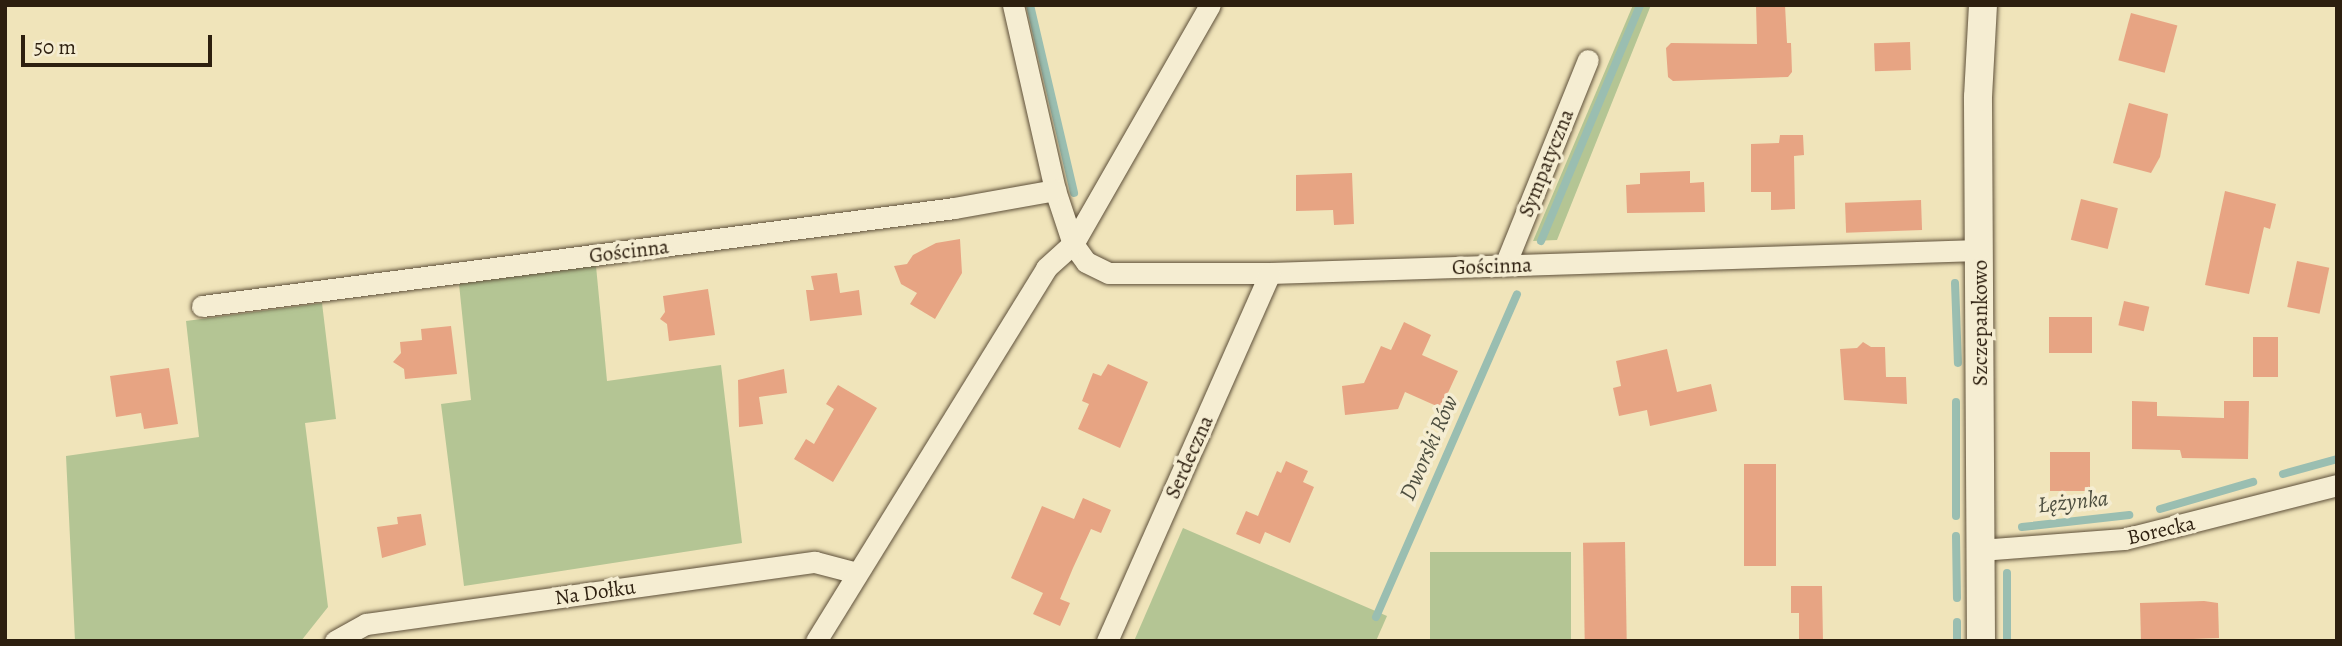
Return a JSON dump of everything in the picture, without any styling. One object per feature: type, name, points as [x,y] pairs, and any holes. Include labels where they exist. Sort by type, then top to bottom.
[{"type":"street","name":"Gościnna","points":[[1013,5],[1055,190],[1073,244],[1086,262],[1109,273],[1270,273],[1979,250]]},
{"type":"street","points":[[816,641],[1046,268],[1073,244],[1210,5]]},
{"type":"street","name":"Szczepankowo","points":[[1981,641],[1978,97],[1983,5]]},
{"type":"street","name":"Sympatyczna","points":[[1505,265],[1588,61]]},
{"type":"street","name":"Gościnna","points":[[202,306],[954,208],[1055,190]]},
{"type":"street","name":"Serdeczna","points":[[1107,641],[1270,273]]},
{"type":"street","name":"Borecka","points":[[1980,550],[2124,539],[2337,485]]},
{"type":"street","name":"Na Dołku","points":[[335,641],[366,624],[815,562],[857,573]]},
{"type":"green space","points":[[1633,5],[1651,5],[1557,240],[1533,241]]},
{"type":"green space","points":[[596,266],[607,381],[721,365],[742,543],[464,586],[441,404],[471,400],[459,284]]},
{"type":"green space","points":[[322,303],[336,419],[305,423],[328,607],[301,641],[75,641],[66,456],[199,437],[186,321]]},
{"type":"green space","points":[[1183,528],[1387,616],[1376,641],[1134,641]]},
{"type":"green space","points":[[1430,552],[1571,552],[1571,641],[1430,641]]},
{"type":"building","points":[[1756,5],[1785,5],[1787,43],[1791,43],[1792,72],[1788,77],[1673,81],[1668,77],[1666,48],[1671,43],[1757,44]]},
{"type":"building","points":[[2131,13],[2177,25],[2165,73],[2118,60]]},
{"type":"building","points":[[1910,42],[1911,70],[1875,71],[1874,43]]},
{"type":"building","points":[[2129,103],[2168,114],[2160,157],[2151,173],[2113,163]]},
{"type":"building","points":[[1780,135],[1803,135],[1804,155],[1794,156],[1795,209],[1771,210],[1771,192],[1751,192],[1751,144],[1779,143]]},
{"type":"building","points":[[1690,171],[1690,183],[1704,182],[1705,212],[1627,213],[1626,185],[1640,184],[1640,173]]},
{"type":"building","points":[[1352,173],[1354,224],[1334,225],[1333,210],[1296,211],[1296,175]]},
{"type":"building","points":[[2225,191],[2276,204],[2270,229],[2264,227],[2249,294],[2205,285]]},
{"type":"building","points":[[2081,199],[2118,208],[2108,249],[2071,240]]},
{"type":"building","points":[[1921,200],[1922,230],[1846,233],[1845,203]]},
{"type":"building","points":[[960,239],[962,273],[935,319],[910,304],[917,293],[901,284],[894,266],[907,264],[913,255],[936,243]]},
{"type":"building","points":[[2297,261],[2329,268],[2320,314],[2287,307]]},
{"type":"building","points":[[837,273],[840,293],[859,290],[862,315],[810,321],[806,290],[814,290],[811,276]]},
{"type":"building","points":[[708,289],[715,335],[669,341],[667,324],[660,319],[665,312],[663,296]]},
{"type":"building","points":[[2124,301],[2149,307],[2144,331],[2118,325]]},
{"type":"building","points":[[2049,317],[2092,317],[2092,353],[2049,353]]},
{"type":"building","points":[[1404,322],[1431,335],[1422,355],[1458,371],[1441,408],[1405,392],[1398,409],[1345,415],[1342,386],[1364,383],[1381,346],[1391,350]]},
{"type":"building","points":[[451,326],[457,374],[405,379],[404,369],[393,362],[401,353],[400,342],[422,340],[421,329]]},
{"type":"building","points":[[2253,337],[2278,337],[2278,377],[2253,377]]},
{"type":"building","points":[[1863,342],[1871,347],[1885,347],[1886,377],[1906,377],[1907,404],[1844,400],[1840,349],[1857,348]]},
{"type":"building","points":[[1667,349],[1677,392],[1711,384],[1717,411],[1650,426],[1647,410],[1619,416],[1613,388],[1621,386],[1616,361]]},
{"type":"building","points":[[1108,364],[1148,382],[1120,448],[1078,429],[1089,404],[1082,401],[1093,373],[1101,376]]},
{"type":"building","points":[[169,368],[178,424],[144,429],[141,413],[116,417],[110,376]]},
{"type":"building","points":[[784,369],[787,393],[759,397],[763,424],[739,427],[738,380]]},
{"type":"building","points":[[838,385],[877,408],[833,482],[794,459],[806,439],[814,444],[834,409],[826,404]]},
{"type":"building","points":[[2132,401],[2157,402],[2157,416],[2224,418],[2224,401],[2249,401],[2248,459],[2182,458],[2180,450],[2132,449]]},
{"type":"building","points":[[2050,452],[2090,452],[2090,491],[2050,491]]},
{"type":"building","points":[[1286,461],[1308,471],[1303,482],[1314,487],[1290,543],[1265,532],[1260,544],[1236,534],[1246,511],[1258,516],[1277,471],[1281,473]]},
{"type":"building","points":[[1744,464],[1776,464],[1776,566],[1744,566]]},
{"type":"building","points":[[1083,498],[1111,510],[1101,533],[1091,529],[1073,568],[1060,599],[1070,603],[1060,626],[1033,614],[1043,593],[1011,578],[1042,506],[1074,519]]},
{"type":"building","points":[[421,514],[426,545],[382,558],[377,527],[398,524],[397,517]]},
{"type":"building","points":[[1625,542],[1627,641],[1585,641],[1583,543]]},
{"type":"building","points":[[1791,586],[1822,586],[1823,641],[1799,641],[1799,613],[1791,613]]},
{"type":"building","points":[[2140,603],[2218,603],[2219,638],[2141,641]]},
{"type":"waterway","points":[[1030,5],[1074,193]]},
{"type":"waterway","name":"Dworski Rów","points":[[1541,241],[1640,5]]},
{"type":"waterway","points":[[1955,283],[1958,363]]},
{"type":"waterway","name":"Dworski Rów","points":[[1376,617],[1517,294]]},
{"type":"waterway","points":[[1956,402],[1956,516]]},
{"type":"waterway","name":"Łężynka","points":[[2283,474],[2337,459]]},
{"type":"waterway","name":"Łężynka","points":[[2160,509],[2253,482]]},
{"type":"waterway","name":"Łężynka","points":[[2022,527],[2129,515]]},
{"type":"waterway","points":[[1956,536],[1957,598]]},
{"type":"waterway","points":[[2007,573],[2007,641]]},
{"type":"waterway","points":[[1957,622],[1957,641]]}]
